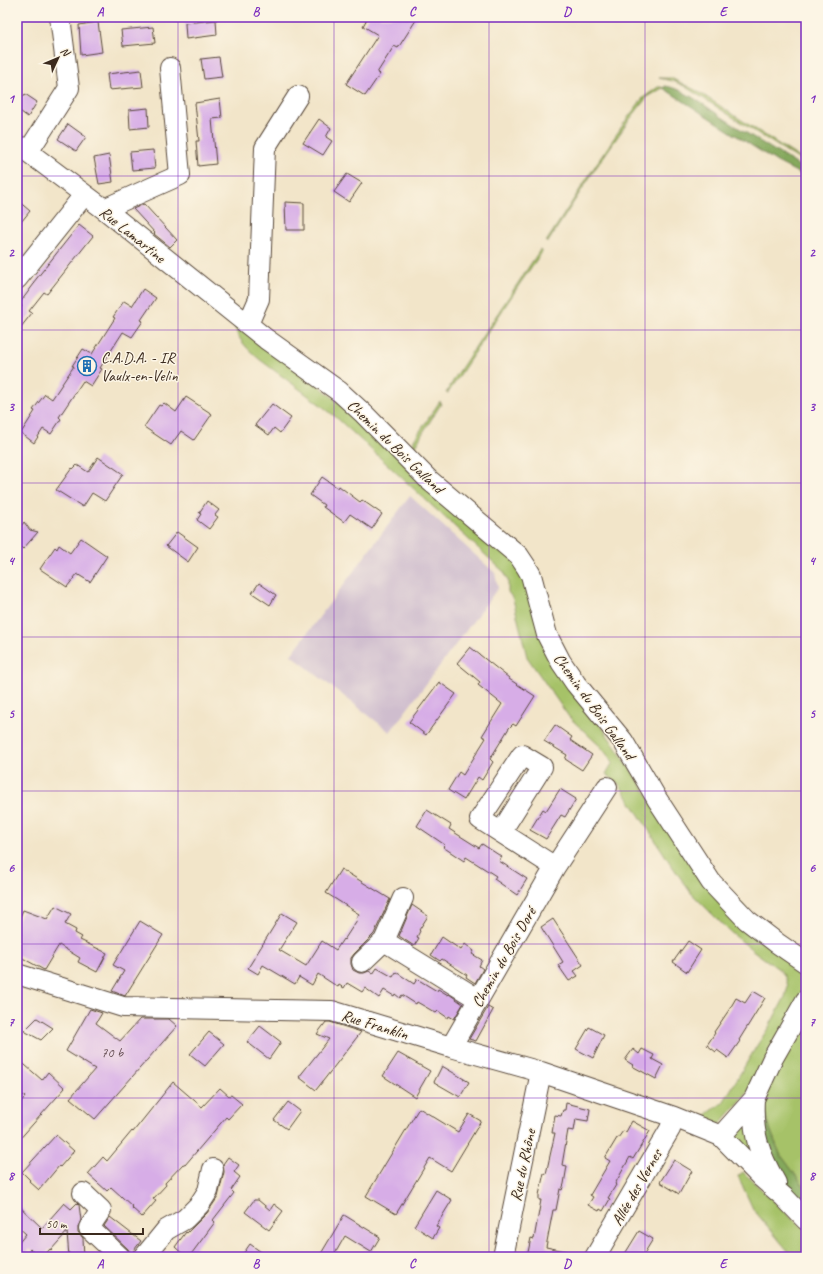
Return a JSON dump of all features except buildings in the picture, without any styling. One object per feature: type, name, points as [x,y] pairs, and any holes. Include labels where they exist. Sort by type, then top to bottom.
[{"type":"street","points":[[23,149],[69,88],[60,17]]},
{"type":"street","points":[[104,209],[180,175],[170,68]]},
{"type":"street","points":[[248,324],[259,299],[265,148],[298,96]]},
{"type":"street","name":"Rue Lamartine","points":[[23,149],[104,209],[216,300],[248,324]]},
{"type":"street","points":[[17,279],[84,195]]},
{"type":"street","name":"Chemin du Bois Galland","points":[[248,324],[330,384],[352,402],[429,480],[519,556],[531,575],[547,635],[561,662],[576,684],[623,741],[668,816],[711,882],[747,920],[806,963]]},
{"type":"street","name":"Chemin du Bois Doré","points":[[451,1047],[555,867],[607,787]]},
{"type":"street","points":[[501,832],[555,867]]},
{"type":"street","points":[[362,962],[384,941],[403,898]]},
{"type":"street","points":[[384,941],[478,999]]},
{"type":"street","name":"Rue Franklin","points":[[17,974],[123,1007],[332,1011],[451,1047],[542,1072],[674,1117],[721,1136]]},
{"type":"street","points":[[806,1000],[773,1058],[754,1099],[721,1136],[806,1220]]},
{"type":"street","name":"Rue du Rhône","points":[[504,1257],[542,1072]]},
{"type":"street","points":[[754,1099],[753,1114],[757,1143],[770,1174],[784,1197]]},
{"type":"street","name":"Allée des Vernes","points":[[595,1257],[670,1129],[674,1117]]},
{"type":"street","points":[[144,1257],[166,1230],[185,1219],[199,1205],[208,1191],[213,1169]]},
{"type":"street","points":[[83,1193],[101,1210],[89,1228],[120,1257]]},
{"type":"shaded area","points":[[410,496],[495,573],[498,588],[390,732],[291,655]]},
{"type":"green space","points":[[659,78],[671,78],[697,91],[806,162],[806,164],[684,86],[673,81]]},
{"type":"green space","points":[[665,86],[681,91],[698,100],[721,117],[806,170],[806,177],[777,162],[663,88]]},
{"type":"green space","points":[[658,87],[663,88],[648,96],[630,119],[595,169],[548,242],[546,242],[627,119],[643,98]]},
{"type":"green space","points":[[540,250],[542,252],[448,393],[446,393],[456,376]]},
{"type":"green space","points":[[235,325],[300,369],[513,556],[583,699],[664,819],[801,969],[805,985],[804,991],[752,1088],[720,1124],[716,1125],[704,1119],[707,1114],[724,1101],[769,1027],[785,997],[788,986],[784,975],[780,970],[729,931],[691,893],[619,784],[606,774],[613,762],[601,747],[569,717],[527,657],[513,599],[508,592],[508,581],[504,572],[338,419],[255,356],[241,340]]},
{"type":"green space","points":[[440,401],[441,404],[416,446],[414,446],[414,440]]},
{"type":"green space","points":[[806,1007],[806,1189],[780,1154],[770,1129],[763,1099]]},
{"type":"green space","points":[[763,1098],[770,1129],[780,1154],[806,1189],[806,1208],[800,1203],[785,1182],[764,1147]]},
{"type":"green space","points":[[748,1109],[767,1173],[731,1136]]},
{"type":"green space","points":[[743,1172],[806,1232],[806,1257],[793,1257],[753,1209],[738,1176]]},
{"type":"place","name":"C.A.D.A. - IR Vaulx-en-Velin","points":[[87,366]]}]
